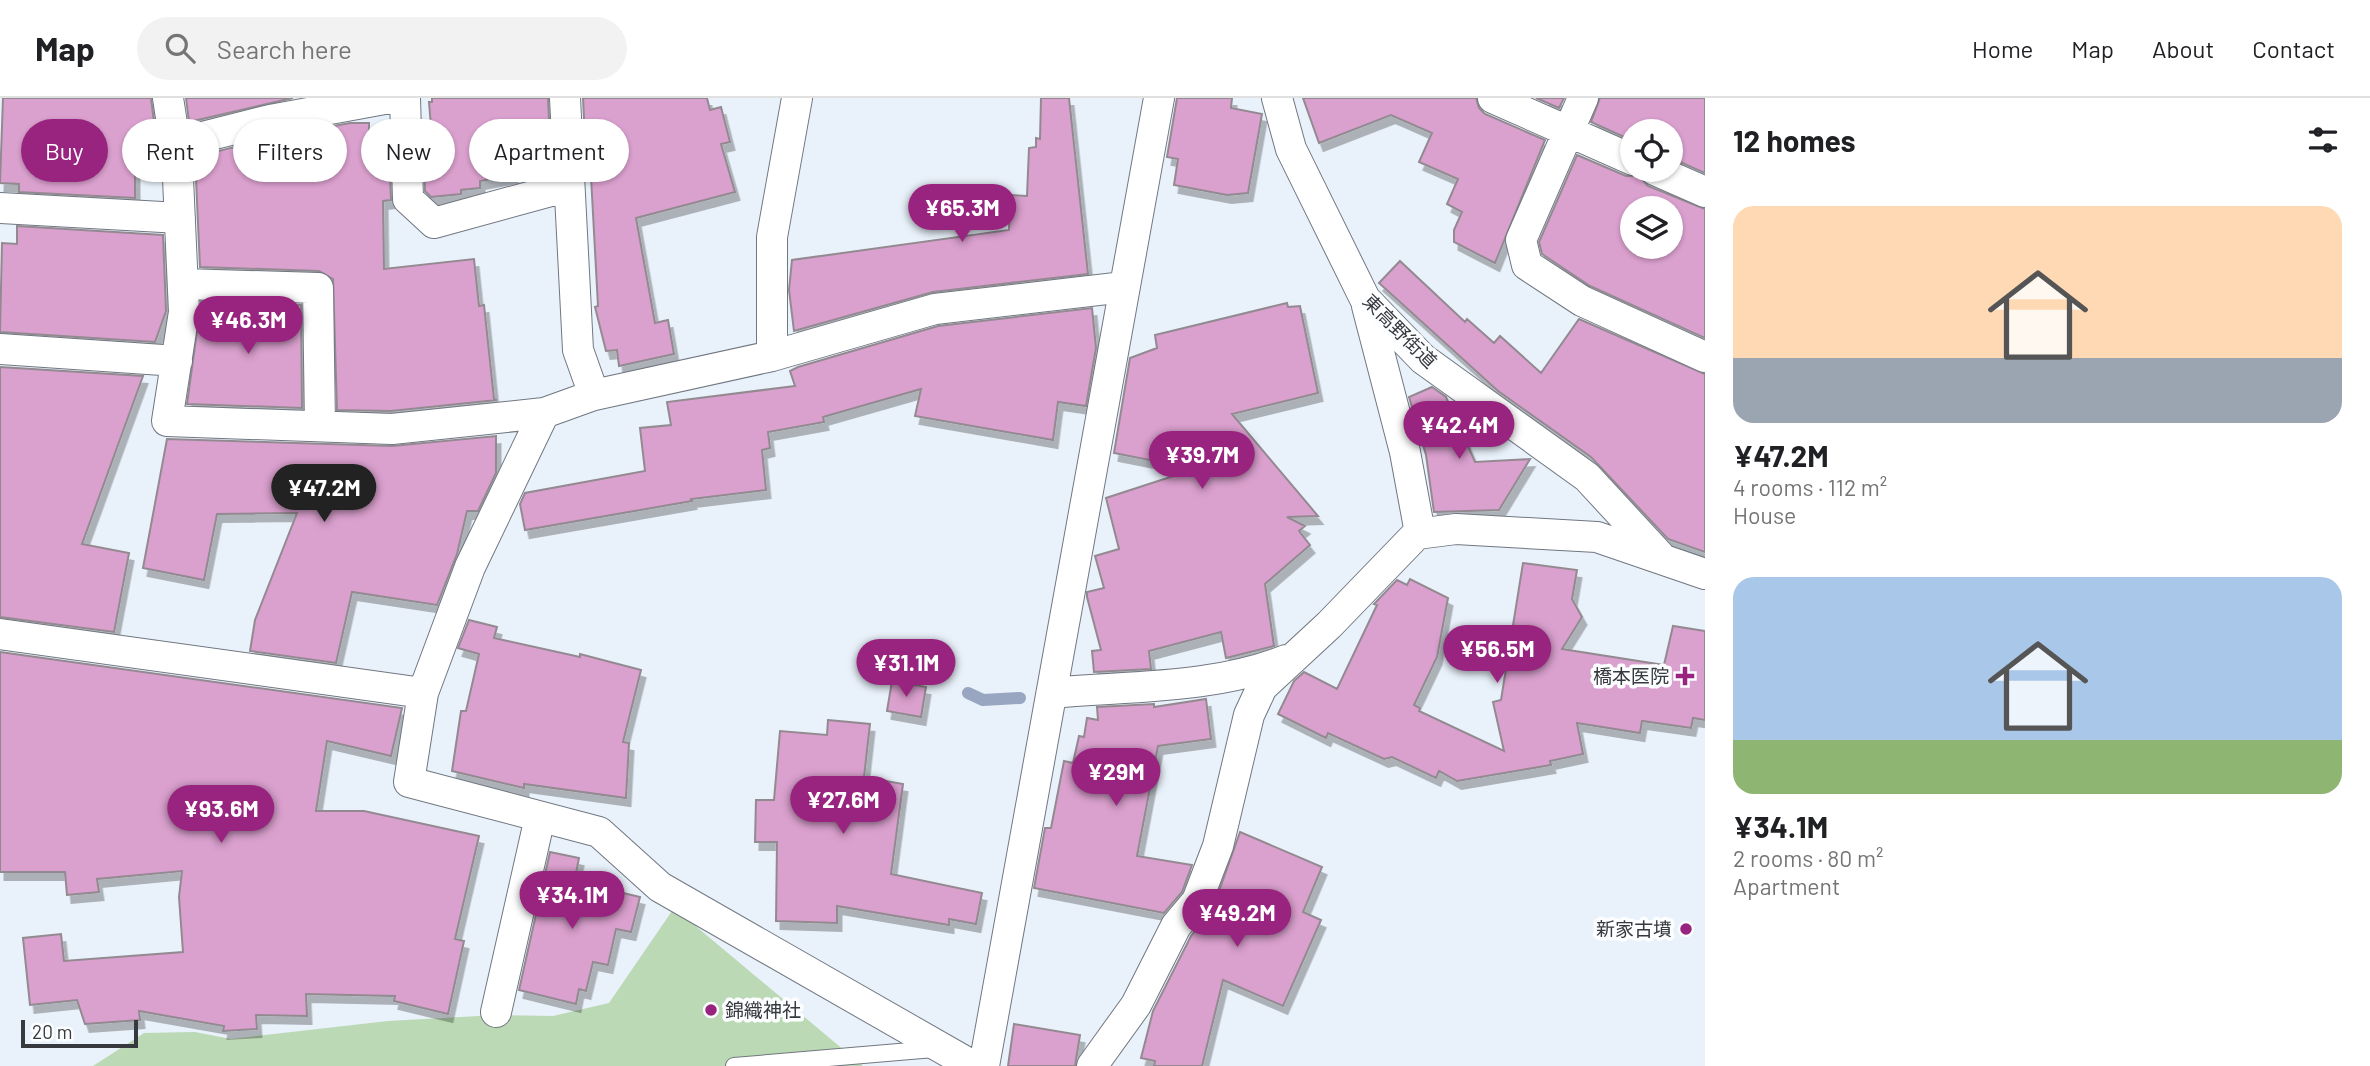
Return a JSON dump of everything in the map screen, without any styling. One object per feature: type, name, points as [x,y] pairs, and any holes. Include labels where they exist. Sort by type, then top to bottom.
[{"type":"street","points":[[168,98],[171,119]]},
{"type":"street","points":[[219,127],[268,109],[390,98]]},
{"type":"street","points":[[405,98],[408,199],[434,223],[569,186]]},
{"type":"street","points":[[565,98],[578,350],[594,395]]},
{"type":"street","points":[[772,356],[772,237],[797,98]]},
{"type":"street","points":[[984,1066],[1159,98]]},
{"type":"street","name":"東高野街道","points":[[1277,98],[1291,149],[1365,299],[1423,359],[1587,477],[1662,558],[1705,574]]},
{"type":"street","points":[[1493,98],[1620,154]]},
{"type":"street","points":[[1583,98],[1521,240],[1527,265],[1582,301],[1705,357]]},
{"type":"street","points":[[178,182],[184,312],[167,421],[392,429],[544,413],[594,395],[772,356],[935,309],[1124,287]]},
{"type":"street","points":[[1683,182],[1705,192]]},
{"type":"street","points":[[0,208],[180,218]]},
{"type":"street","points":[[183,284],[318,288],[320,426]]},
{"type":"street","points":[[1365,299],[1378,338],[1405,452],[1420,533]]},
{"type":"street","points":[[0,349],[177,361]]},
{"type":"street","points":[[544,413],[470,567],[423,692],[409,782],[599,832],[660,887],[973,1066]]},
{"type":"street","points":[[1092,1066],[1136,1004],[1176,926],[1197,901],[1218,846],[1249,715],[1262,687],[1420,533],[1456,529],[1597,537],[1662,558]]},
{"type":"street","points":[[0,634],[423,692]]},
{"type":"street","points":[[1052,693],[1191,681],[1262,670],[1297,655]]},
{"type":"street","points":[[496,1012],[540,817]]},
{"type":"lane","points":[[734,1066],[942,1048]]},
{"type":"green space","points":[[674,908],[863,1066],[93,1066],[144,1033],[195,1032],[231,1039],[388,1021],[497,1015],[553,1016],[609,1003]]},
{"type":"building","points":[[3,98],[151,98],[154,119],[122,119],[122,182],[135,182],[135,198],[19,192],[19,184],[0,183]]},
{"type":"building","points":[[186,98],[293,98],[202,119],[189,119]]},
{"type":"building","points":[[432,98],[548,98],[549,119],[469,119],[469,182],[480,182],[480,188],[461,190],[461,194],[431,197],[425,191],[425,182],[455,182],[455,119],[430,119],[429,102],[432,102]]},
{"type":"building","points":[[583,98],[707,98],[710,110],[721,107],[730,142],[721,144],[735,192],[636,218],[655,323],[668,320],[674,354],[619,366],[617,350],[606,351],[595,307],[598,306],[591,182],[629,182],[629,119],[584,119]]},
{"type":"building","points":[[1041,98],[1069,98],[1088,274],[933,292],[794,331],[789,290],[792,260],[1009,230],[1010,195],[1027,196],[1029,148],[1036,147],[1036,138],[1040,139]]},
{"type":"building","points":[[1177,98],[1232,98],[1231,108],[1262,114],[1248,193],[1227,195],[1174,185],[1178,159],[1167,157]]},
{"type":"building","points":[[1303,98],[1476,98],[1479,108],[1485,114],[1545,140],[1495,263],[1454,242],[1454,230],[1462,212],[1447,204],[1458,179],[1419,162],[1432,133],[1391,115],[1319,143]]},
{"type":"building","points":[[1536,98],[1564,98],[1559,108]]},
{"type":"building","points":[[1600,98],[1705,98],[1705,173],[1683,163],[1683,119],[1620,119],[1620,135],[1591,122]]},
{"type":"building","points":[[361,123],[361,182],[390,182],[391,200],[383,201],[384,269],[474,259],[479,306],[484,305],[494,399],[497,400],[391,411],[337,410],[333,279],[319,271],[200,267],[196,182],[219,182],[219,151],[233,147],[233,182],[347,182],[347,124]]},
{"type":"building","points":[[1577,155],[1620,173],[1620,182],[1644,182],[1673,196],[1620,196],[1620,259],[1683,259],[1683,200],[1705,209],[1705,338],[1590,286],[1542,254],[1539,242]]},
{"type":"building","points":[[17,226],[163,235],[166,311],[155,342],[0,332],[2,243],[17,244]]},
{"type":"building","points":[[1400,261],[1465,322],[1467,319],[1494,343],[1500,336],[1541,373],[1579,319],[1705,374],[1705,552],[1668,539],[1591,457],[1498,391],[1379,283]]},
{"type":"building","points":[[201,302],[301,305],[302,408],[187,404]]},
{"type":"building","points":[[1287,303],[1288,307],[1300,306],[1318,393],[1232,414],[1318,516],[1287,517],[1305,526],[1299,531],[1310,545],[1265,584],[1274,646],[1226,658],[1221,632],[1149,651],[1151,669],[1094,672],[1092,651],[1101,650],[1087,592],[1104,588],[1095,556],[1119,549],[1106,498],[1195,469],[1114,453],[1130,358],[1157,348],[1155,335]]},
{"type":"building","points":[[1092,308],[1096,348],[1086,406],[1058,402],[1053,440],[915,416],[921,389],[823,417],[824,422],[768,432],[770,448],[762,450],[766,490],[691,499],[692,501],[525,530],[520,504],[525,493],[645,471],[640,428],[671,425],[667,402],[795,386],[790,371],[798,367],[938,326]]},
{"type":"building","points":[[0,367],[143,376],[82,544],[129,553],[114,632],[0,617]]},
{"type":"building","points":[[1432,387],[1446,397],[1475,462],[1530,459],[1499,510],[1434,512],[1426,455],[1409,397]]},
{"type":"building","points":[[496,436],[496,473],[478,511],[467,511],[457,554],[437,605],[352,592],[336,663],[250,651],[255,620],[297,513],[217,514],[204,580],[143,568],[167,439],[392,446]]},
{"type":"building","points":[[1523,563],[1577,570],[1572,599],[1582,617],[1562,649],[1664,665],[1673,626],[1705,631],[1705,720],[1693,718],[1691,728],[1642,721],[1640,733],[1577,723],[1583,754],[1550,761],[1551,765],[1457,781],[1439,771],[1436,778],[1392,757],[1384,759],[1328,733],[1326,738],[1278,714],[1294,681],[1304,672],[1337,689],[1377,605],[1374,604],[1397,580],[1407,585],[1410,579],[1448,598],[1437,657],[1414,705],[1420,708],[1419,711],[1504,751],[1493,702],[1501,700]]},
{"type":"building","points":[[469,620],[497,627],[494,638],[580,657],[580,654],[641,670],[623,742],[629,743],[626,798],[524,784],[524,788],[452,771],[461,711],[466,711],[479,654],[458,648]]},
{"type":"building","points":[[0,652],[402,708],[391,756],[327,741],[316,811],[364,811],[479,836],[455,939],[464,941],[448,1014],[394,1001],[395,996],[306,994],[307,1016],[256,1015],[257,1029],[223,1031],[224,1026],[139,1011],[140,1020],[85,1024],[77,1000],[30,1005],[23,938],[61,934],[64,961],[183,952],[179,897],[182,871],[97,879],[99,892],[67,895],[65,872],[0,872]]},
{"type":"building","points":[[892,681],[926,687],[921,717],[887,711]]},
{"type":"building","points":[[1206,699],[1211,739],[1158,746],[1137,856],[1192,865],[1182,892],[1164,913],[1034,888],[1045,828],[1051,828],[1064,761],[1073,763],[1079,736],[1084,737],[1087,718],[1098,720],[1097,707],[1154,704],[1154,707]]},
{"type":"building","points":[[828,720],[870,724],[864,777],[903,784],[891,874],[982,893],[976,924],[949,919],[949,925],[837,906],[837,923],[776,921],[777,842],[755,842],[756,800],[774,800],[780,731],[827,735]]},
{"type":"building","points":[[1240,832],[1322,867],[1303,912],[1321,920],[1283,1006],[1223,980],[1202,1066],[1154,1066],[1155,1061],[1141,1058],[1153,1011],[1191,936],[1213,908]]},
{"type":"building","points":[[550,852],[579,858],[575,878],[586,881],[585,884],[640,897],[631,932],[616,929],[608,965],[593,962],[586,991],[579,989],[576,1004],[519,990]]},
{"type":"building","points":[[1014,1024],[1080,1035],[1075,1066],[1008,1066]]},
{"type":"waterway","points":[[968,693],[983,700],[1020,698]]},
{"type":"place","name":"橋本医院","points":[[1685,676]]},
{"type":"place","name":"新家古墳","points":[[1686,929]]},
{"type":"place","name":"錦織神社","points":[[711,1010]]}]
